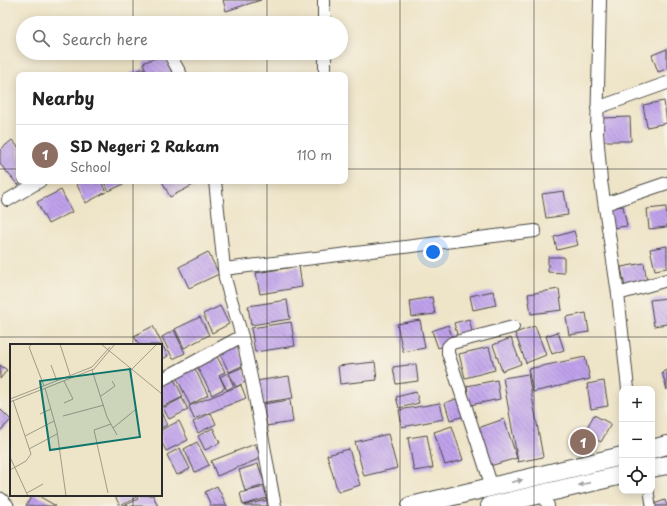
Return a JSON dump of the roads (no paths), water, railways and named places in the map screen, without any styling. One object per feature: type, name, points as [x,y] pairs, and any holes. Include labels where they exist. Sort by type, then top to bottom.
[{"type":"main road","points":[[655,448],[667,445]]},
{"type":"main road","points":[[411,506],[439,503],[492,487],[619,457]]},
{"type":"main road","points":[[655,467],[667,465]]},
{"type":"main road","points":[[490,506],[546,500],[619,476]]},
{"type":"street","points":[[324,0],[324,16]]},
{"type":"street","points":[[600,0],[596,133],[598,158],[618,294],[628,386]]},
{"type":"street","points":[[173,60],[179,72]]},
{"type":"street","points":[[325,60],[325,72]]},
{"type":"street","points":[[597,108],[667,83]]},
{"type":"street","points":[[605,204],[667,183]]},
{"type":"street","points":[[8,200],[35,184]]},
{"type":"street","points":[[218,184],[225,278],[242,336],[250,371],[275,506]]},
{"type":"street","points":[[224,269],[535,230]]},
{"type":"street","points":[[618,294],[667,280]]},
{"type":"street","points":[[492,487],[448,353],[448,347],[452,343],[513,328]]},
{"type":"street","points":[[162,379],[242,336]]},
{"type":"street","points":[[649,494],[651,506]]},
{"type":"street","points":[[0,500],[6,506]]},
{"type":"place","name":"SD Negeri 2 Rakam","points":[[583,442]]}]
